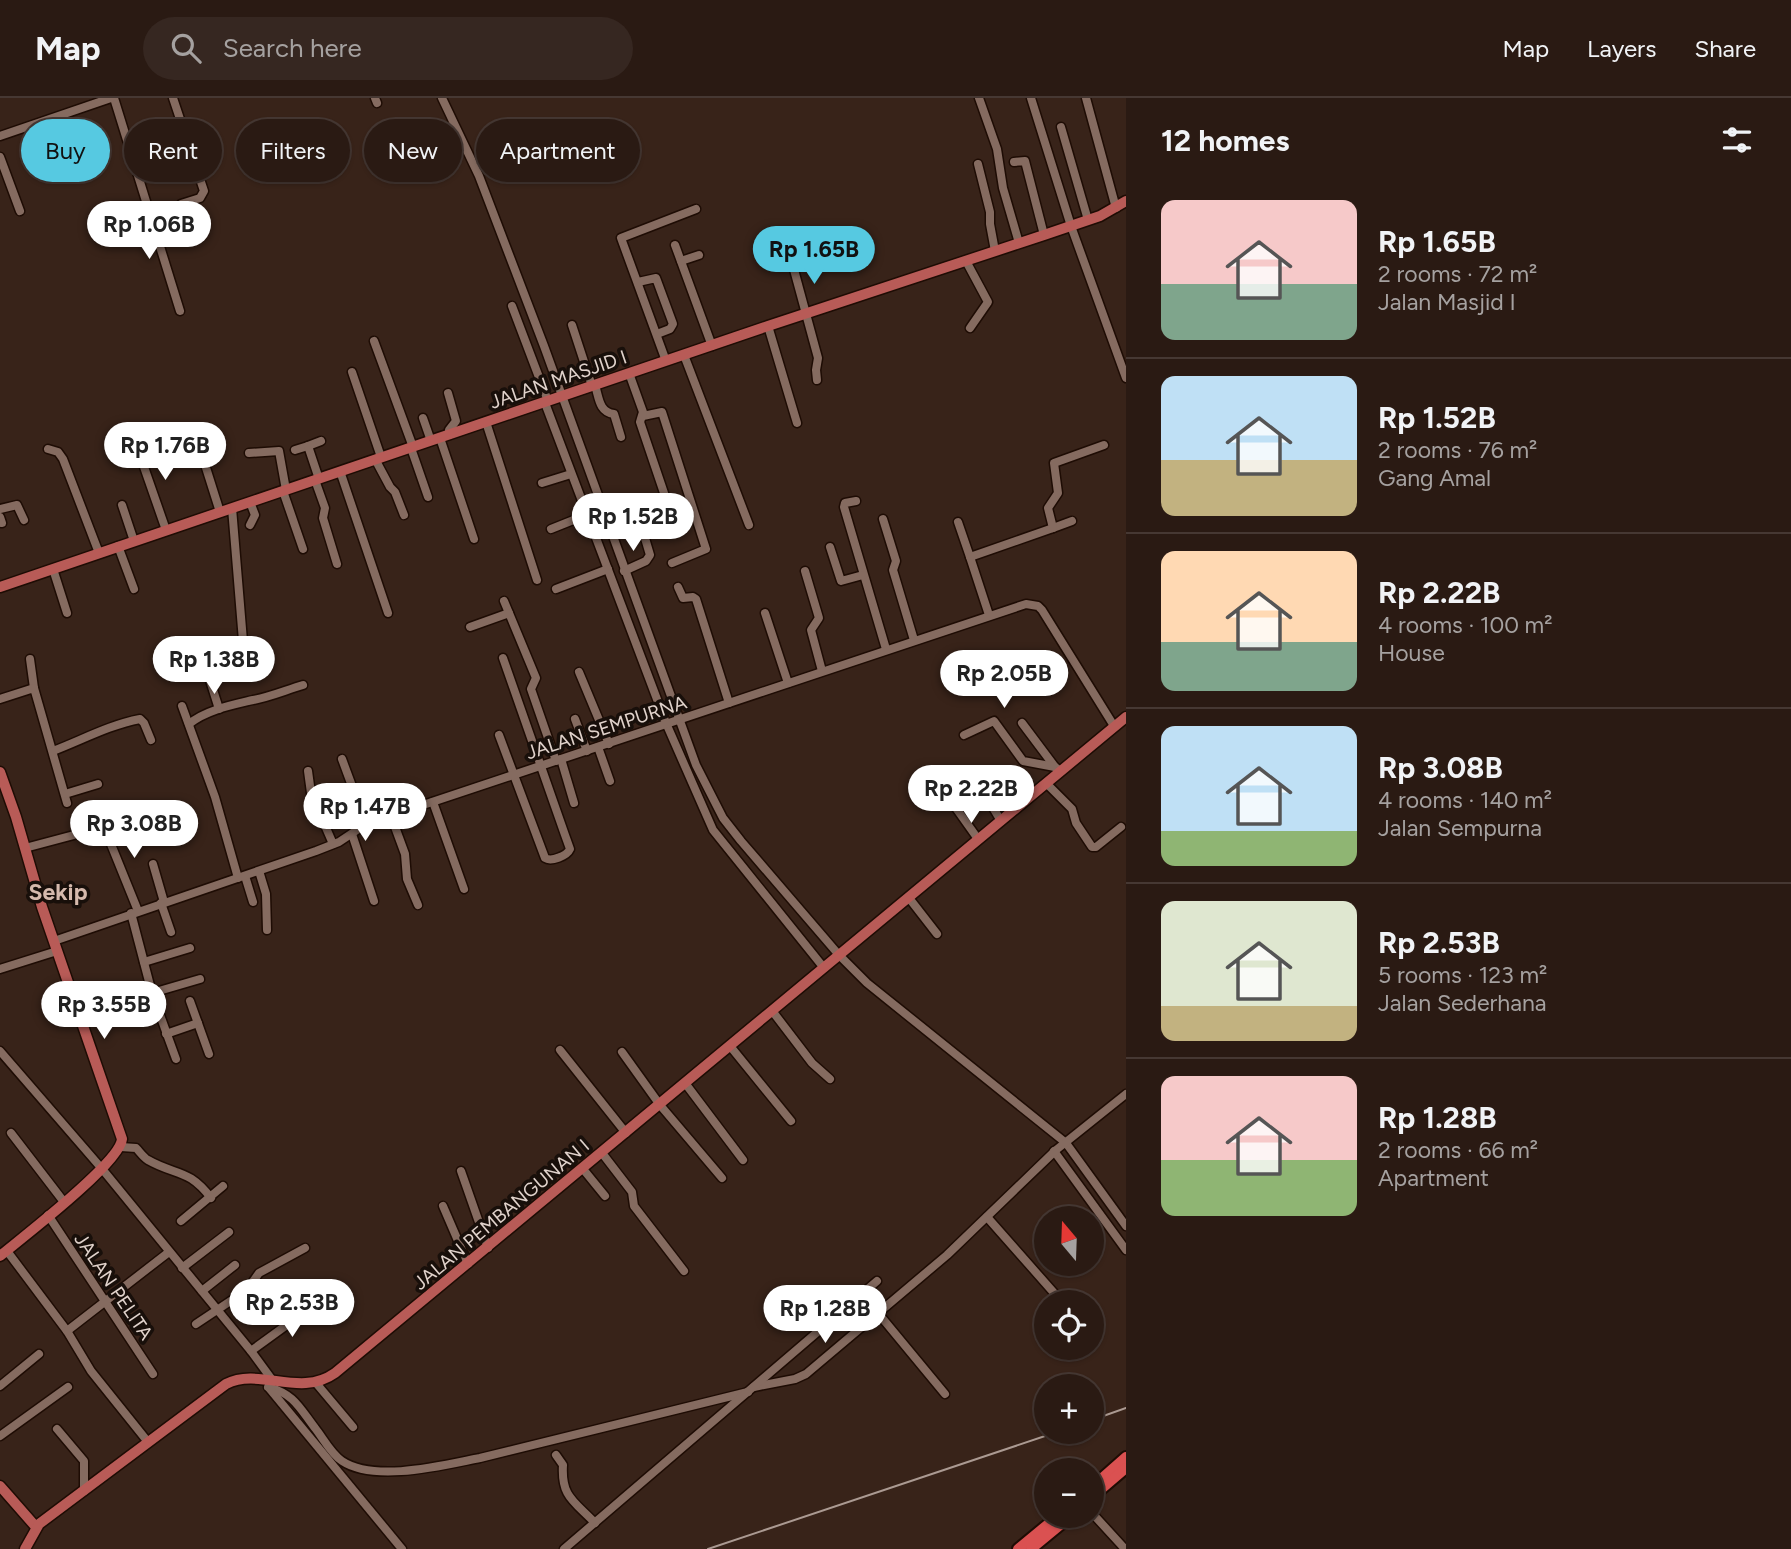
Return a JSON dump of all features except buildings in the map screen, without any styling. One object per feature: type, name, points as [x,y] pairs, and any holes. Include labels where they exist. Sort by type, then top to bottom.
[{"type":"highway","points":[[1104,1478],[1124,1464]]},
{"type":"highway","points":[[1104,1485],[1124,1464]]},
{"type":"highway","points":[[1018,1549],[1043,1528]]},
{"type":"highway","points":[[1031,1549],[1056,1528]]},
{"type":"main road","name":"JALAN MASJID I","points":[[0,587],[768,326],[1044,236],[1088,220],[1126,201]]},
{"type":"main road","name":"JALAN PEMBANGUNAN I","points":[[316,1383],[335,1373],[488,1248],[1001,821],[1046,783],[1058,769],[1126,717]]},
{"type":"main road","points":[[1,777],[122,1139],[121,1147],[103,1170],[3,1253]]},
{"type":"main road","points":[[25,1549],[36,1527],[226,1384],[240,1378],[268,1383],[316,1383]]},
{"type":"main road","points":[[0,1486],[36,1527]]},
{"type":"street","points":[[0,136],[112,98],[180,311]]},
{"type":"street","points":[[173,98],[204,191],[200,198],[181,204]]},
{"type":"street","points":[[442,98],[478,176],[553,400],[571,474],[608,569],[631,609],[713,830],[832,961],[867,983],[1060,1147],[1126,1226]]},
{"type":"street","points":[[979,98],[997,149],[1003,188],[1019,243]]},
{"type":"street","points":[[1031,98],[1071,226],[1126,378]]},
{"type":"street","points":[[1086,98],[1116,208]]},
{"type":"street","points":[[1061,127],[1088,220]]},
{"type":"street","points":[[0,157],[20,211]]},
{"type":"street","points":[[1014,162],[1023,161],[1026,164],[1044,236]]},
{"type":"street","points":[[978,164],[990,212],[995,251]]},
{"type":"street","points":[[666,361],[621,238],[696,209]]},
{"type":"street","points":[[675,245],[712,346]]},
{"type":"street","points":[[681,261],[699,255]]},
{"type":"street","points":[[967,261],[988,302],[970,328]]},
{"type":"street","points":[[793,266],[818,358],[817,380]]},
{"type":"street","points":[[638,282],[656,278],[665,297],[673,324],[670,329],[657,334]]},
{"type":"street","points":[[512,306],[605,517],[624,571],[631,609],[673,721],[723,818],[777,884],[832,961]]},
{"type":"street","points":[[572,325],[602,408],[606,413],[614,414],[621,437]]},
{"type":"street","points":[[768,326],[797,423]]},
{"type":"street","points":[[374,341],[428,497]]},
{"type":"street","points":[[684,355],[749,525]]},
{"type":"street","points":[[352,372],[378,458],[404,515]]},
{"type":"street","points":[[605,517],[665,496],[640,422],[643,416],[629,373]]},
{"type":"street","points":[[440,438],[456,421],[448,393]]},
{"type":"street","points":[[643,416],[662,412],[706,549],[672,563]]},
{"type":"street","points":[[423,418],[440,438],[474,539]]},
{"type":"street","points":[[486,422],[537,580]]},
{"type":"street","points":[[295,450],[321,441]]},
{"type":"street","points":[[136,444],[166,530]]},
{"type":"street","points":[[1053,528],[1048,508],[1058,493],[1054,463],[1104,445]]},
{"type":"street","points":[[309,446],[325,509],[323,518],[337,564]]},
{"type":"street","points":[[48,449],[58,452],[63,459],[99,553]]},
{"type":"street","points":[[249,453],[279,451],[284,490],[303,549]]},
{"type":"street","points":[[202,455],[220,512]]},
{"type":"street","points":[[340,471],[388,613]]},
{"type":"street","points":[[542,483],[571,474]]},
{"type":"street","points":[[856,501],[844,505],[886,649]]},
{"type":"street","points":[[250,502],[255,515],[250,525]]},
{"type":"street","points":[[0,509],[17,505],[24,520]]},
{"type":"street","points":[[122,505],[134,541]]},
{"type":"street","points":[[219,709],[208,674],[241,660],[244,653],[232,508]]},
{"type":"street","points":[[624,571],[646,561],[650,555],[636,508]]},
{"type":"street","points":[[551,529],[586,514]]},
{"type":"street","points":[[883,519],[896,561],[893,570],[914,640]]},
{"type":"street","points":[[970,557],[1072,521]]},
{"type":"street","points":[[958,522],[989,615]]},
{"type":"street","points":[[118,547],[134,589]]},
{"type":"street","points":[[830,547],[841,581],[863,575]]},
{"type":"street","points":[[53,569],[67,613]]},
{"type":"street","points":[[556,589],[608,569]]},
{"type":"street","points":[[805,571],[819,618],[811,630],[822,670]]},
{"type":"street","points":[[678,587],[683,598],[696,599],[729,703]]},
{"type":"street","points":[[504,601],[536,678],[531,689],[574,803]]},
{"type":"street","name":"JALAN SEMPURNA","points":[[0,969],[134,912],[334,844],[366,824],[1026,604],[1038,606],[1114,726]]},
{"type":"street","points":[[470,627],[509,613]]},
{"type":"street","points":[[765,613],[788,683]]},
{"type":"street","points":[[499,734],[545,858],[553,859],[568,853],[570,849],[542,765],[503,658]]},
{"type":"street","points":[[30,659],[34,688],[66,799],[98,784]]},
{"type":"street","points":[[579,672],[609,744]]},
{"type":"street","points":[[189,724],[219,709],[303,685]]},
{"type":"street","points":[[0,699],[34,688]]},
{"type":"street","points":[[182,706],[253,902]]},
{"type":"street","points":[[53,751],[87,736],[140,719],[151,740]]},
{"type":"street","points":[[575,719],[587,751]]},
{"type":"street","points":[[964,735],[994,721],[1023,761],[1058,769]]},
{"type":"street","points":[[1022,723],[1058,769]]},
{"type":"street","points":[[598,747],[610,781]]},
{"type":"street","points":[[342,758],[366,824]]},
{"type":"street","points":[[308,771],[311,793],[334,844]]},
{"type":"street","points":[[971,771],[1001,821]]},
{"type":"street","points":[[1046,783],[1072,809],[1076,823],[1092,847],[1096,847],[1121,827]]},
{"type":"street","points":[[322,819],[344,803],[357,801]]},
{"type":"street","points":[[951,801],[978,839]]},
{"type":"street","points":[[433,802],[464,889]]},
{"type":"street","points":[[391,816],[405,851],[407,879],[418,905]]},
{"type":"street","points":[[25,848],[104,827],[134,912],[152,993],[176,1059]]},
{"type":"street","points":[[352,834],[374,901]]},
{"type":"street","points":[[153,864],[171,932]]},
{"type":"street","points":[[259,871],[266,894],[264,904],[267,930]]},
{"type":"street","points":[[909,898],[937,934]]},
{"type":"street","points":[[144,962],[190,948]]},
{"type":"street","points":[[152,993],[200,979]]},
{"type":"street","points":[[190,1001],[209,1054]]},
{"type":"street","points":[[773,1012],[813,1063],[830,1079]]},
{"type":"street","points":[[166,1034],[198,1023]]},
{"type":"street","points":[[730,1046],[791,1121]]},
{"type":"street","points":[[0,1051],[103,1170],[251,1351],[268,1383],[402,1549]]},
{"type":"street","points":[[560,1051],[626,1133]]},
{"type":"street","points":[[622,1052],[660,1105],[722,1178]]},
{"type":"street","points":[[685,1083],[743,1160]]},
{"type":"street","points":[[268,1383],[290,1396],[339,1459],[361,1468],[383,1471],[444,1465],[480,1458],[806,1374],[947,1255],[1060,1147],[1126,1094]]},
{"type":"street","points":[[11,1133],[64,1202]]},
{"type":"street","points":[[121,1147],[136,1148],[147,1160],[181,1172],[201,1184],[211,1198]]},
{"type":"street","points":[[1060,1147],[1126,1250]]},
{"type":"street","points":[[602,1153],[632,1192],[634,1206],[684,1271]]},
{"type":"street","points":[[583,1169],[605,1196]]},
{"type":"street","points":[[461,1171],[488,1248]]},
{"type":"street","points":[[181,1220],[223,1186]]},
{"type":"street","points":[[443,1206],[468,1264]]},
{"type":"street","name":"JALAN PELITA","points":[[48,1215],[153,1374]]},
{"type":"street","points":[[987,1217],[1051,1290]]},
{"type":"street","points":[[183,1268],[229,1232]]},
{"type":"street","points":[[196,1324],[247,1290],[259,1273],[305,1248]]},
{"type":"street","points":[[67,1331],[169,1252]]},
{"type":"street","points":[[3,1253],[67,1331],[91,1371],[148,1442]]},
{"type":"street","points":[[202,1291],[235,1265]]},
{"type":"street","points":[[564,1549],[877,1281]]},
{"type":"street","points":[[251,1351],[317,1303]]},
{"type":"street","points":[[878,1313],[945,1394]]},
{"type":"street","points":[[0,1385],[39,1354]]},
{"type":"street","points":[[316,1383],[353,1426]]},
{"type":"street","points":[[0,1436],[68,1387]]},
{"type":"street","points":[[57,1429],[84,1461],[83,1491]]},
{"type":"street","points":[[556,1455],[564,1465],[562,1475],[566,1494],[595,1523]]},
{"type":"street","points":[[1104,1526],[1125,1549]]},
{"type":"railway","points":[[1104,1416],[1126,1408]]},
{"type":"railway","points":[[708,1549],[1034,1440]]},
{"type":"district","name":"Sekip","points":[[58,892]]}]
